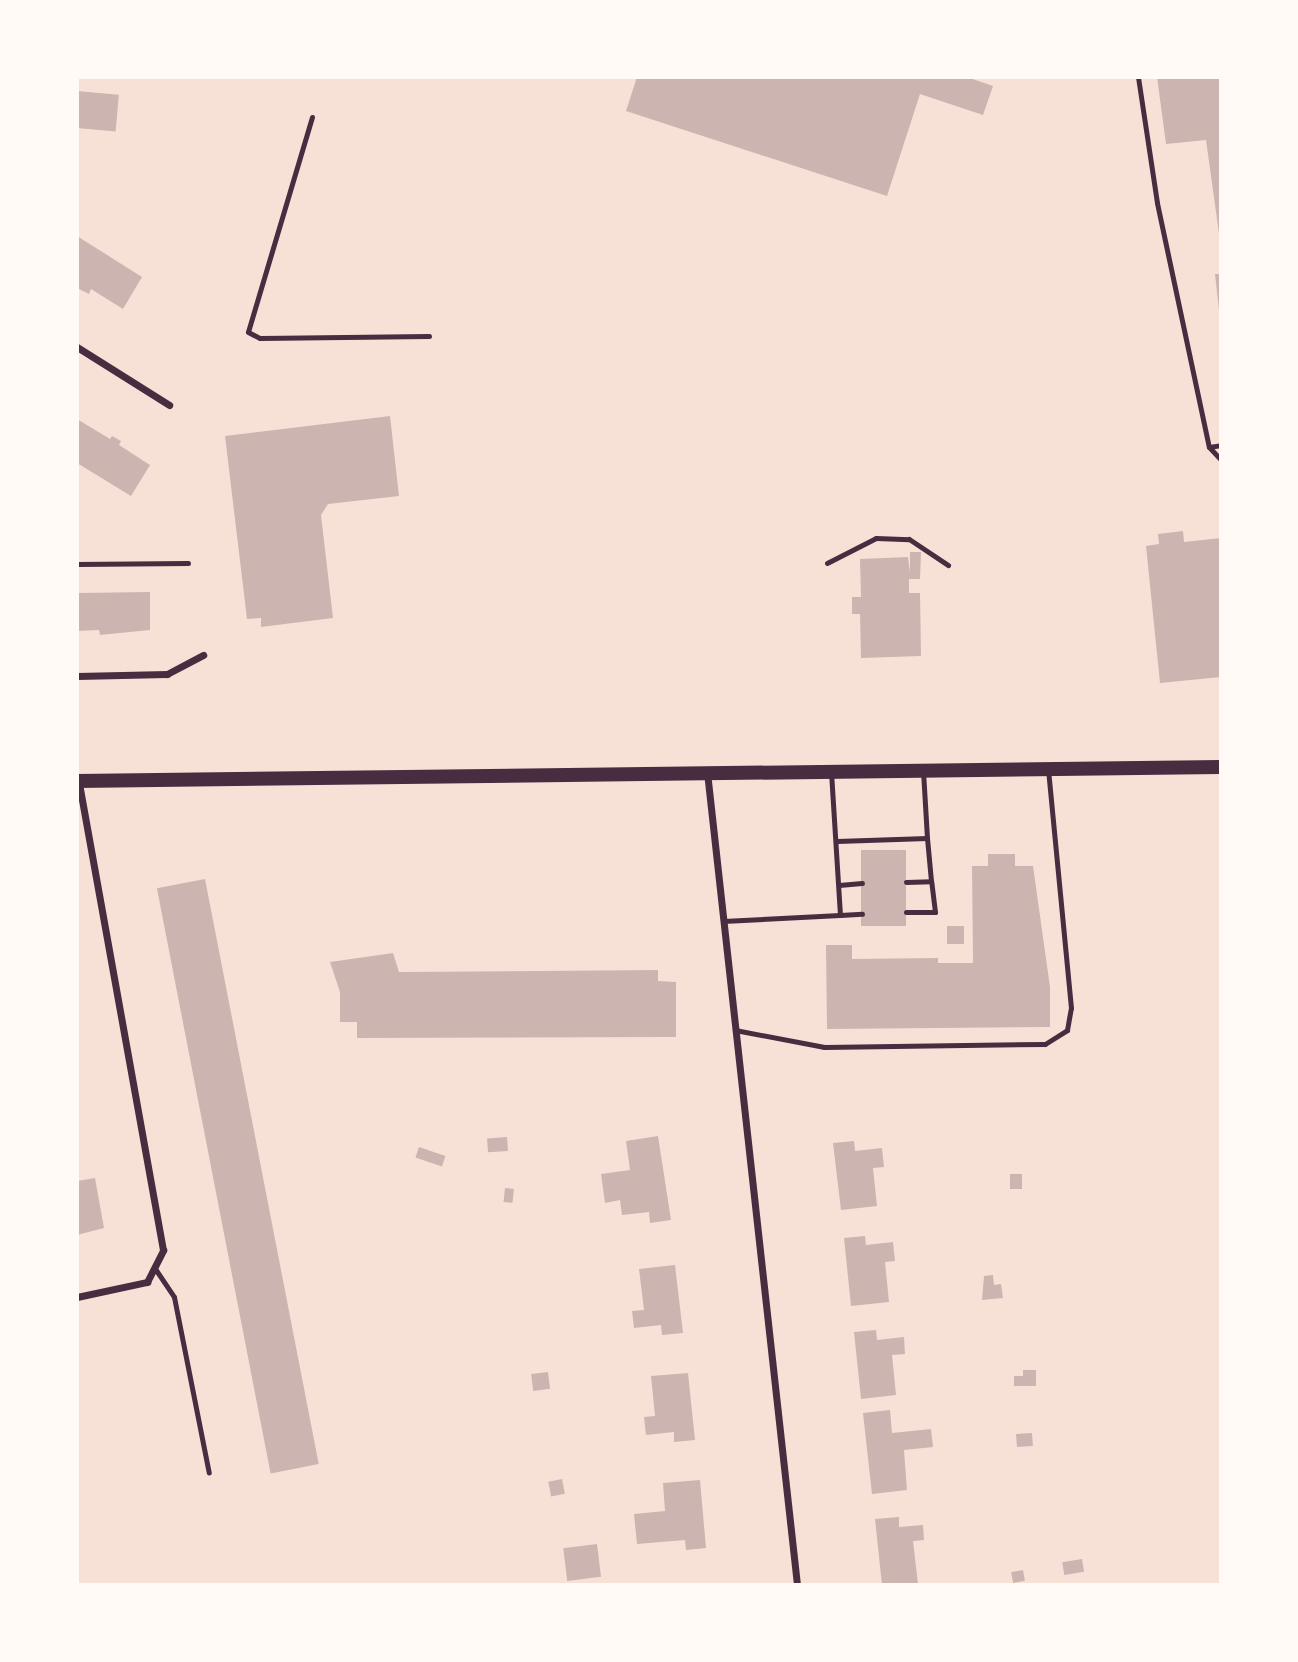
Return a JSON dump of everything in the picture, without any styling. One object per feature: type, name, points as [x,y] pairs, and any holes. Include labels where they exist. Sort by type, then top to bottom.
[{"type":"main road","points":[[78,781],[707,771],[1221,767]]},
{"type":"street","points":[[77,346],[169,405]]},
{"type":"street","points":[[77,676],[167,674],[203,655]]},
{"type":"street","points":[[707,771],[797,1585]]},
{"type":"street","points":[[77,1297],[147,1282],[156,1270],[163,1250],[78,781]]},
{"type":"lane","points":[[1138,77],[1157,203],[1209,447],[1221,460]]},
{"type":"lane","points":[[312,117],[247,332],[260,338],[429,336]]},
{"type":"lane","points":[[1209,447],[1221,446]]},
{"type":"lane","points":[[827,563],[876,538],[909,539],[948,565]]},
{"type":"lane","points":[[77,564],[188,563]]},
{"type":"lane","points":[[736,1030],[824,1047],[1045,1044],[1067,1030],[1071,1008],[1048,768]]},
{"type":"lane","points":[[906,912],[935,912],[922,769]]},
{"type":"lane","points":[[831,770],[840,915]]},
{"type":"lane","points":[[836,841],[927,838]]},
{"type":"lane","points":[[906,882],[931,881]]},
{"type":"lane","points":[[839,885],[862,883]]},
{"type":"lane","points":[[723,921],[862,914]]},
{"type":"lane","points":[[156,1270],[174,1297],[208,1473]]},
{"type":"building","points":[[637,77],[967,77],[993,86],[983,115],[920,94],[887,196],[626,111]]},
{"type":"building","points":[[1157,77],[1221,77],[1221,248],[1206,140],[1166,144]]},
{"type":"building","points":[[77,91],[119,95],[116,132],[77,128]]},
{"type":"building","points":[[77,236],[142,277],[123,309],[91,289],[89,294],[79,289]]},
{"type":"building","points":[[1215,274],[1221,274],[1221,310],[1219,310]]},
{"type":"building","points":[[390,416],[399,496],[328,504],[321,515],[333,618],[261,627],[261,618],[247,619],[225,436]]},
{"type":"building","points":[[77,419],[110,439],[112,436],[121,441],[119,445],[150,465],[131,496],[77,463]]},
{"type":"building","points":[[1183,531],[1184,542],[1221,538],[1221,677],[1160,683],[1146,546],[1159,544],[1158,534]]},
{"type":"building","points":[[910,552],[921,552],[920,579],[909,579],[909,593],[920,593],[921,656],[861,658],[860,614],[852,614],[852,597],[861,597],[860,559],[908,557],[910,573]]},
{"type":"building","points":[[150,592],[150,630],[100,635],[99,630],[77,631],[77,593]]},
{"type":"building","points":[[861,850],[906,850],[906,926],[861,926]]},
{"type":"building","points":[[988,854],[1015,854],[1015,866],[1033,866],[1050,987],[1050,1027],[827,1029],[826,945],[852,945],[852,959],[938,958],[938,963],[973,963],[972,866],[988,866]]},
{"type":"building","points":[[205,879],[319,1464],[271,1473],[157,888]]},
{"type":"building","points":[[947,926],[964,926],[964,944],[947,944]]},
{"type":"building","points":[[393,953],[399,972],[658,970],[658,981],[676,982],[676,1037],[357,1038],[357,1022],[340,1022],[340,992],[330,962]]},
{"type":"building","points":[[658,1136],[671,1220],[650,1223],[649,1212],[622,1215],[620,1200],[605,1203],[601,1174],[630,1170],[626,1141]]},
{"type":"building","points":[[507,1137],[508,1151],[488,1152],[487,1138]]},
{"type":"building","points":[[854,1141],[855,1151],[882,1148],[884,1167],[873,1168],[877,1206],[841,1210],[833,1143]]},
{"type":"building","points":[[419,1147],[445,1156],[442,1167],[415,1157]]},
{"type":"building","points":[[1010,1174],[1022,1174],[1022,1189],[1010,1189]]},
{"type":"building","points":[[95,1178],[104,1228],[77,1235],[77,1181]]},
{"type":"building","points":[[505,1188],[514,1189],[512,1203],[504,1202]]},
{"type":"building","points":[[865,1236],[866,1245],[893,1242],[895,1261],[885,1262],[889,1302],[851,1306],[844,1238]]},
{"type":"building","points":[[675,1265],[683,1333],[662,1335],[661,1325],[634,1328],[632,1311],[644,1310],[639,1269]]},
{"type":"building","points":[[993,1275],[994,1285],[1001,1284],[1003,1298],[982,1300],[984,1276]]},
{"type":"building","points":[[876,1330],[877,1340],[904,1337],[905,1354],[892,1355],[896,1395],[861,1399],[854,1332]]},
{"type":"building","points":[[1023,1370],[1036,1370],[1036,1386],[1014,1386],[1014,1376],[1023,1376]]},
{"type":"building","points":[[548,1372],[550,1389],[533,1391],[531,1374]]},
{"type":"building","points":[[688,1373],[695,1440],[674,1442],[674,1432],[646,1435],[644,1417],[655,1416],[651,1376]]},
{"type":"building","points":[[890,1410],[892,1433],[931,1429],[933,1447],[904,1450],[907,1490],[872,1494],[863,1413]]},
{"type":"building","points":[[1032,1433],[1033,1446],[1017,1447],[1016,1434]]},
{"type":"building","points":[[562,1479],[565,1494],[551,1496],[548,1482]]},
{"type":"building","points":[[700,1480],[706,1548],[686,1550],[685,1540],[637,1544],[634,1514],[665,1511],[663,1483]]},
{"type":"building","points":[[899,1517],[899,1527],[923,1525],[924,1540],[913,1541],[918,1584],[882,1585],[875,1519]]},
{"type":"building","points":[[597,1544],[601,1577],[567,1581],[563,1548]]},
{"type":"building","points":[[1082,1559],[1084,1572],[1064,1575],[1062,1562]]},
{"type":"building","points":[[1023,1570],[1025,1581],[1013,1583],[1011,1572]]}]
